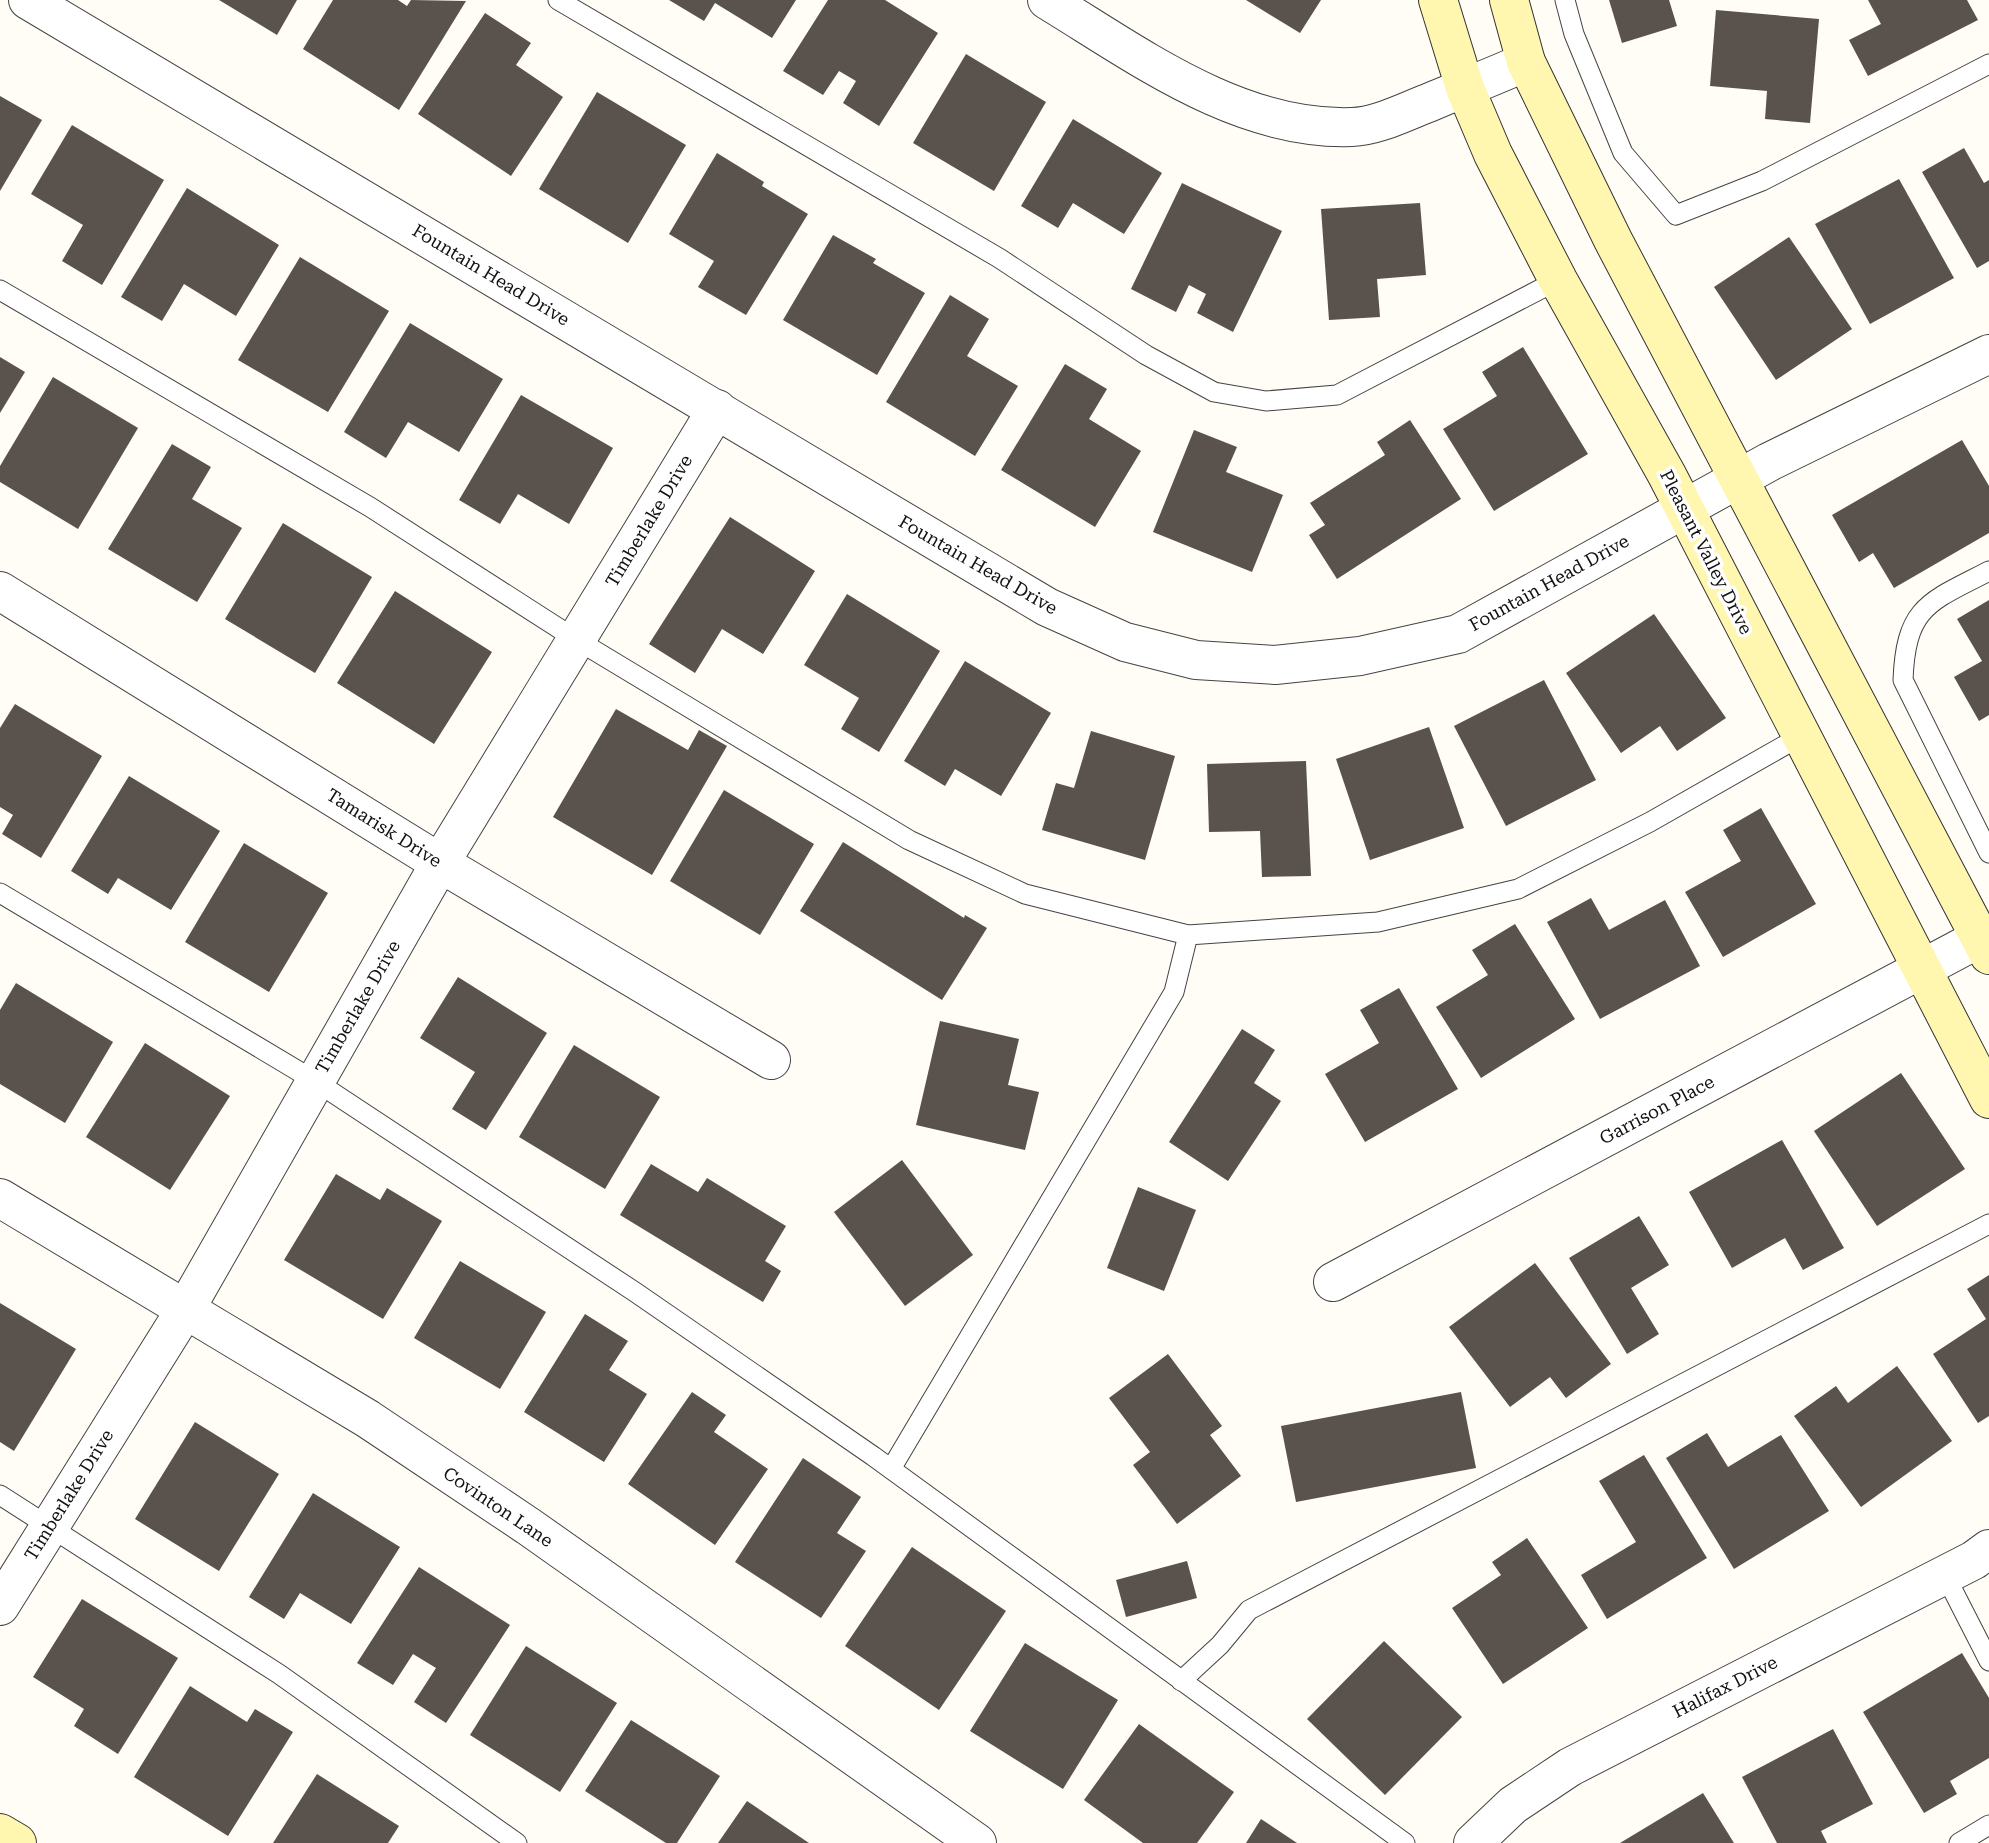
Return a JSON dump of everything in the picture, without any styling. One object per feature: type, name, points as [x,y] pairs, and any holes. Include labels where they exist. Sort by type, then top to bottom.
[{"type":"street","name":"Fountain Head Drive","points":[[28,0],[1047,607],[1125,642],[1196,660],[1275,665],[1360,656],[1458,634],[1683,508],[1989,354]]},
{"type":"street","points":[[1047,0],[1187,85],[1244,110],[1353,127],[1391,118],[1526,62]]},
{"type":"street","name":"Pleasant Valley Drive","points":[[1438,0],[1465,88],[1493,154],[1558,280],[1683,508],[1989,1099]]},
{"type":"street","points":[[1509,0],[1526,62],[1613,240],[1985,946]]},
{"type":"street","name":"Timberlake Drive","points":[[0,1606],[185,1310],[440,863],[717,409]]},
{"type":"street","name":"Tamarisk Drive","points":[[0,591],[440,863],[771,1060]]},
{"type":"street","name":"Garrison Place","points":[[1333,1282],[1921,968],[1985,946]]},
{"type":"street","name":"Covinton Lane","points":[[0,1198],[368,1419],[528,1526],[977,1843]]},
{"type":"street","name":"Halifax Drive","points":[[1473,1843],[1513,1805],[1570,1767],[1945,1575],[1989,1549]]},
{"type":"street","points":[[0,1833],[17,1843]]},
{"type":"lane","points":[[558,0],[999,258],[1146,355],[1214,392],[1266,401],[1337,395],[1558,280]]},
{"type":"lane","points":[[1565,0],[1574,34],[1623,153],[1676,215],[1762,181],[1989,64]]},
{"type":"lane","points":[[0,290],[370,507],[577,640],[909,840],[1025,894],[1188,935],[1378,922],[1518,889],[1650,822],[1801,736]]},
{"type":"lane","points":[[1989,571],[1930,601],[1911,627],[1904,652],[1903,680],[1989,853]]},
{"type":"lane","points":[[0,893],[315,1081],[635,1292],[891,1469],[1405,1843]]},
{"type":"lane","points":[[891,1469],[1174,992],[1188,935]]},
{"type":"lane","points":[[1181,1681],[1220,1645],[1249,1610],[1989,1224]]},
{"type":"lane","points":[[0,1495],[278,1674],[517,1843]]},
{"type":"lane","points":[[1945,1575],[1989,1661]]},
{"type":"lane","points":[[1959,1843],[1989,1825]]},
{"type":"building","points":[[219,0],[297,0],[277,35]]},
{"type":"building","points":[[333,0],[398,0],[407,6],[411,0],[466,1],[399,110],[303,49]]},
{"type":"building","points":[[669,0],[796,0],[772,38],[715,3],[704,21]]},
{"type":"building","points":[[828,0],[885,0],[938,33],[879,126],[843,103],[856,81],[839,71],[823,95],[783,71]]},
{"type":"building","points":[[1246,0],[1321,0],[1300,33]]},
{"type":"building","points":[[1609,0],[1669,0],[1677,26],[1622,43]]},
{"type":"building","points":[[1868,0],[1967,0],[1978,20],[1868,76],[1849,40],[1881,24]]},
{"type":"building","points":[[1716,10],[1819,19],[1810,123],[1765,119],[1767,91],[1710,86]]},
{"type":"building","points":[[485,13],[531,43],[516,65],[563,97],[511,176],[418,114]]},
{"type":"building","points":[[966,54],[1046,102],[994,191],[913,143]]},
{"type":"building","points":[[597,92],[686,145],[628,243],[539,189]]},
{"type":"building","points":[[0,96],[42,120],[0,191]]},
{"type":"building","points":[[1073,119],[1162,173],[1124,234],[1073,203],[1058,228],[1021,206]]},
{"type":"building","points":[[72,125],[164,180],[102,285],[62,261],[83,225],[31,194]]},
{"type":"building","points":[[1964,148],[1984,183],[1989,180],[1989,261],[1977,268],[1922,172]]},
{"type":"building","points":[[717,153],[764,182],[762,186],[808,214],[746,315],[698,287],[714,261],[669,234]]},
{"type":"building","points":[[1899,179],[1954,278],[1870,324],[1815,224]]},
{"type":"building","points":[[1182,183],[1282,231],[1233,332],[1197,313],[1206,294],[1189,285],[1176,312],[1131,289]]},
{"type":"building","points":[[187,188],[279,245],[236,316],[184,284],[162,321],[121,297]]},
{"type":"building","points":[[1420,203],[1426,275],[1377,279],[1380,317],[1329,320],[1321,209]]},
{"type":"building","points":[[833,235],[876,259],[873,263],[925,293],[877,375],[783,320]]},
{"type":"building","points":[[1789,237],[1852,329],[1776,380],[1714,287]]},
{"type":"building","points":[[300,257],[389,311],[328,412],[238,360]]},
{"type":"building","points":[[950,295],[989,319],[967,356],[1018,386],[975,456],[886,402]]},
{"type":"building","points":[[410,323],[503,379],[459,452],[408,422],[386,458],[344,432]]},
{"type":"building","points":[[1523,347],[1588,454],[1494,511],[1443,429],[1497,396],[1482,372]]},
{"type":"building","points":[[0,357],[25,372],[0,413]]},
{"type":"building","points":[[1065,364],[1107,389],[1089,419],[1141,451],[1095,527],[1001,470]]},
{"type":"building","points":[[53,377],[138,428],[78,529],[0,482],[0,466]]},
{"type":"building","points":[[521,395],[613,448],[569,524],[518,494],[500,524],[459,500]]},
{"type":"building","points":[[1410,420],[1461,499],[1337,579],[1309,535],[1325,525],[1310,503],[1385,455],[1377,442]]},
{"type":"building","points":[[1194,430],[1237,447],[1226,472],[1283,495],[1252,572],[1153,532]]},
{"type":"building","points":[[1962,440],[1989,486],[1989,533],[1894,588],[1873,553],[1859,562],[1832,515]]},
{"type":"building","points":[[172,444],[211,467],[192,499],[242,528],[197,602],[108,549]]},
{"type":"building","points":[[730,517],[815,571],[763,654],[722,629],[695,673],[649,644]]},
{"type":"building","points":[[283,523],[372,577],[315,673],[225,619]]},
{"type":"building","points":[[395,591],[492,652],[434,744],[337,683]]},
{"type":"building","points":[[847,594],[940,651],[879,752],[841,729],[859,698],[804,665]]},
{"type":"building","points":[[1989,600],[1989,715],[1979,721],[1954,677],[1982,661],[1957,619]]},
{"type":"building","points":[[1654,614],[1726,718],[1677,751],[1660,726],[1621,753],[1566,673]]},
{"type":"building","points":[[965,661],[1051,713],[1001,796],[955,769],[945,786],[904,761]]},
{"type":"building","points":[[1544,680],[1596,780],[1506,826],[1454,726]]},
{"type":"building","points":[[15,704],[102,756],[41,858],[2,834],[13,815],[0,807],[0,728]]},
{"type":"building","points":[[616,709],[688,750],[699,730],[727,746],[652,875],[553,817]]},
{"type":"building","points":[[1429,727],[1464,828],[1370,860],[1336,759]]},
{"type":"building","points":[[1091,731],[1175,756],[1145,860],[1042,830],[1056,783],[1074,788]]},
{"type":"building","points":[[1306,761],[1311,876],[1262,877],[1260,831],[1209,832],[1207,764]]},
{"type":"building","points":[[129,776],[220,831],[171,910],[118,878],[108,894],[71,871]]},
{"type":"building","points":[[724,790],[814,844],[760,935],[670,881]]},
{"type":"building","points":[[1761,808],[1816,904],[1723,957],[1685,892],[1741,861],[1723,830]]},
{"type":"building","points":[[843,842],[964,918],[965,915],[987,928],[942,1000],[800,911]]},
{"type":"building","points":[[244,843],[328,893],[269,992],[185,942]]},
{"type":"building","points":[[1591,898],[1609,930],[1665,900],[1700,966],[1600,1019],[1547,922]]},
{"type":"building","points":[[1515,924],[1575,1019],[1481,1078],[1436,1007],[1488,975],[1472,950]]},
{"type":"building","points":[[458,977],[547,1033],[486,1130],[452,1109],[475,1072],[420,1038]]},
{"type":"building","points":[[16,983],[113,1042],[65,1123],[0,1084],[0,1010]]},
{"type":"building","points":[[1399,988],[1458,1089],[1365,1142],[1325,1074],[1379,1043],[1360,1010]]},
{"type":"building","points":[[940,1021],[1019,1039],[1008,1085],[1039,1092],[1025,1150],[916,1125]]},
{"type":"building","points":[[1242,1029],[1275,1050],[1254,1083],[1281,1101],[1228,1181],[1169,1142]]},
{"type":"building","points":[[145,1043],[230,1096],[170,1190],[86,1137]]},
{"type":"building","points":[[574,1045],[660,1097],[605,1189],[519,1137]]},
{"type":"building","points":[[1901,1073],[1965,1169],[1877,1226],[1814,1131]]},
{"type":"building","points":[[1782,1140],[1844,1248],[1803,1270],[1785,1238],[1732,1268],[1689,1192]]},
{"type":"building","points":[[902,1160],[973,1255],[905,1306],[834,1212]]},
{"type":"building","points":[[651,1164],[698,1192],[707,1178],[786,1226],[765,1261],[781,1271],[763,1302],[620,1215]]},
{"type":"building","points":[[336,1174],[380,1200],[387,1188],[442,1221],[383,1319],[284,1260]]},
{"type":"building","points":[[1138,1187],[1196,1210],[1164,1291],[1107,1268]]},
{"type":"building","points":[[1639,1216],[1669,1265],[1631,1288],[1659,1334],[1627,1354],[1569,1258]]},
{"type":"building","points":[[460,1261],[546,1312],[500,1389],[414,1338]]},
{"type":"building","points":[[1535,1263],[1611,1364],[1566,1398],[1550,1377],[1510,1407],[1449,1327]]},
{"type":"building","points":[[1989,1275],[1989,1416],[1978,1423],[1933,1354],[1986,1319],[1967,1289]]},
{"type":"building","points":[[0,1303],[76,1349],[14,1451],[0,1442]]},
{"type":"building","points":[[585,1314],[628,1341],[609,1370],[647,1394],[604,1462],[524,1412]]},
{"type":"building","points":[[1168,1354],[1222,1426],[1210,1435],[1241,1476],[1177,1524],[1133,1465],[1150,1452],[1109,1398]]},
{"type":"building","points":[[1897,1366],[1952,1441],[1861,1507],[1794,1416],[1836,1386],[1848,1403]]},
{"type":"building","points":[[692,1392],[726,1415],[714,1432],[768,1469],[715,1545],[628,1484]]},
{"type":"building","points":[[1461,1392],[1476,1468],[1296,1502],[1281,1426]]},
{"type":"building","points":[[195,1422],[279,1474],[219,1571],[135,1519]]},
{"type":"building","points":[[1707,1433],[1728,1467],[1781,1435],[1829,1511],[1734,1569],[1666,1458]]},
{"type":"building","points":[[1644,1455],[1707,1558],[1607,1619],[1581,1575],[1636,1542],[1599,1481]]},
{"type":"building","points":[[803,1458],[861,1497],[837,1533],[866,1551],[821,1618],[735,1562]]},
{"type":"building","points":[[313,1493],[400,1547],[351,1624],[300,1593],[284,1619],[249,1597]]},
{"type":"building","points":[[1527,1538],[1588,1628],[1503,1684],[1452,1608],[1501,1575],[1492,1562]]},
{"type":"building","points":[[912,1547],[1006,1611],[939,1710],[845,1646]]},
{"type":"building","points":[[1187,1561],[1197,1598],[1126,1617],[1116,1580]]},
{"type":"building","points":[[419,1567],[510,1625],[446,1723],[414,1702],[436,1668],[413,1654],[393,1685],[357,1663]]},
{"type":"building","points":[[82,1599],[178,1658],[118,1754],[74,1726],[84,1709],[33,1677]]},
{"type":"building","points":[[1384,1641],[1462,1717],[1385,1795],[1307,1719]]},
{"type":"building","points":[[1025,1643],[1118,1700],[1063,1789],[970,1731]]},
{"type":"building","points":[[526,1646],[617,1703],[560,1792],[470,1735]]},
{"type":"building","points":[[1962,1653],[1989,1698],[1989,1758],[1950,1781],[1957,1794],[1924,1813],[1863,1712]]},
{"type":"building","points":[[190,1686],[247,1722],[255,1709],[293,1732],[228,1836],[134,1777]]},
{"type":"building","points":[[631,1720],[720,1776],[677,1843],[666,1843],[585,1791]]},
{"type":"building","points":[[1139,1724],[1234,1792],[1197,1843],[1143,1843],[1084,1800]]},
{"type":"building","points":[[1833,1729],[1873,1804],[1821,1831],[1827,1843],[1777,1843],[1742,1777]]},
{"type":"building","points":[[317,1774],[399,1826],[388,1843],[273,1843]]},
{"type":"building","points":[[1703,1793],[1734,1843],[1620,1843]]},
{"type":"building","points":[[747,1801],[809,1843],[718,1843]]},
{"type":"building","points":[[1261,1819],[1297,1843],[1246,1843]]}]
